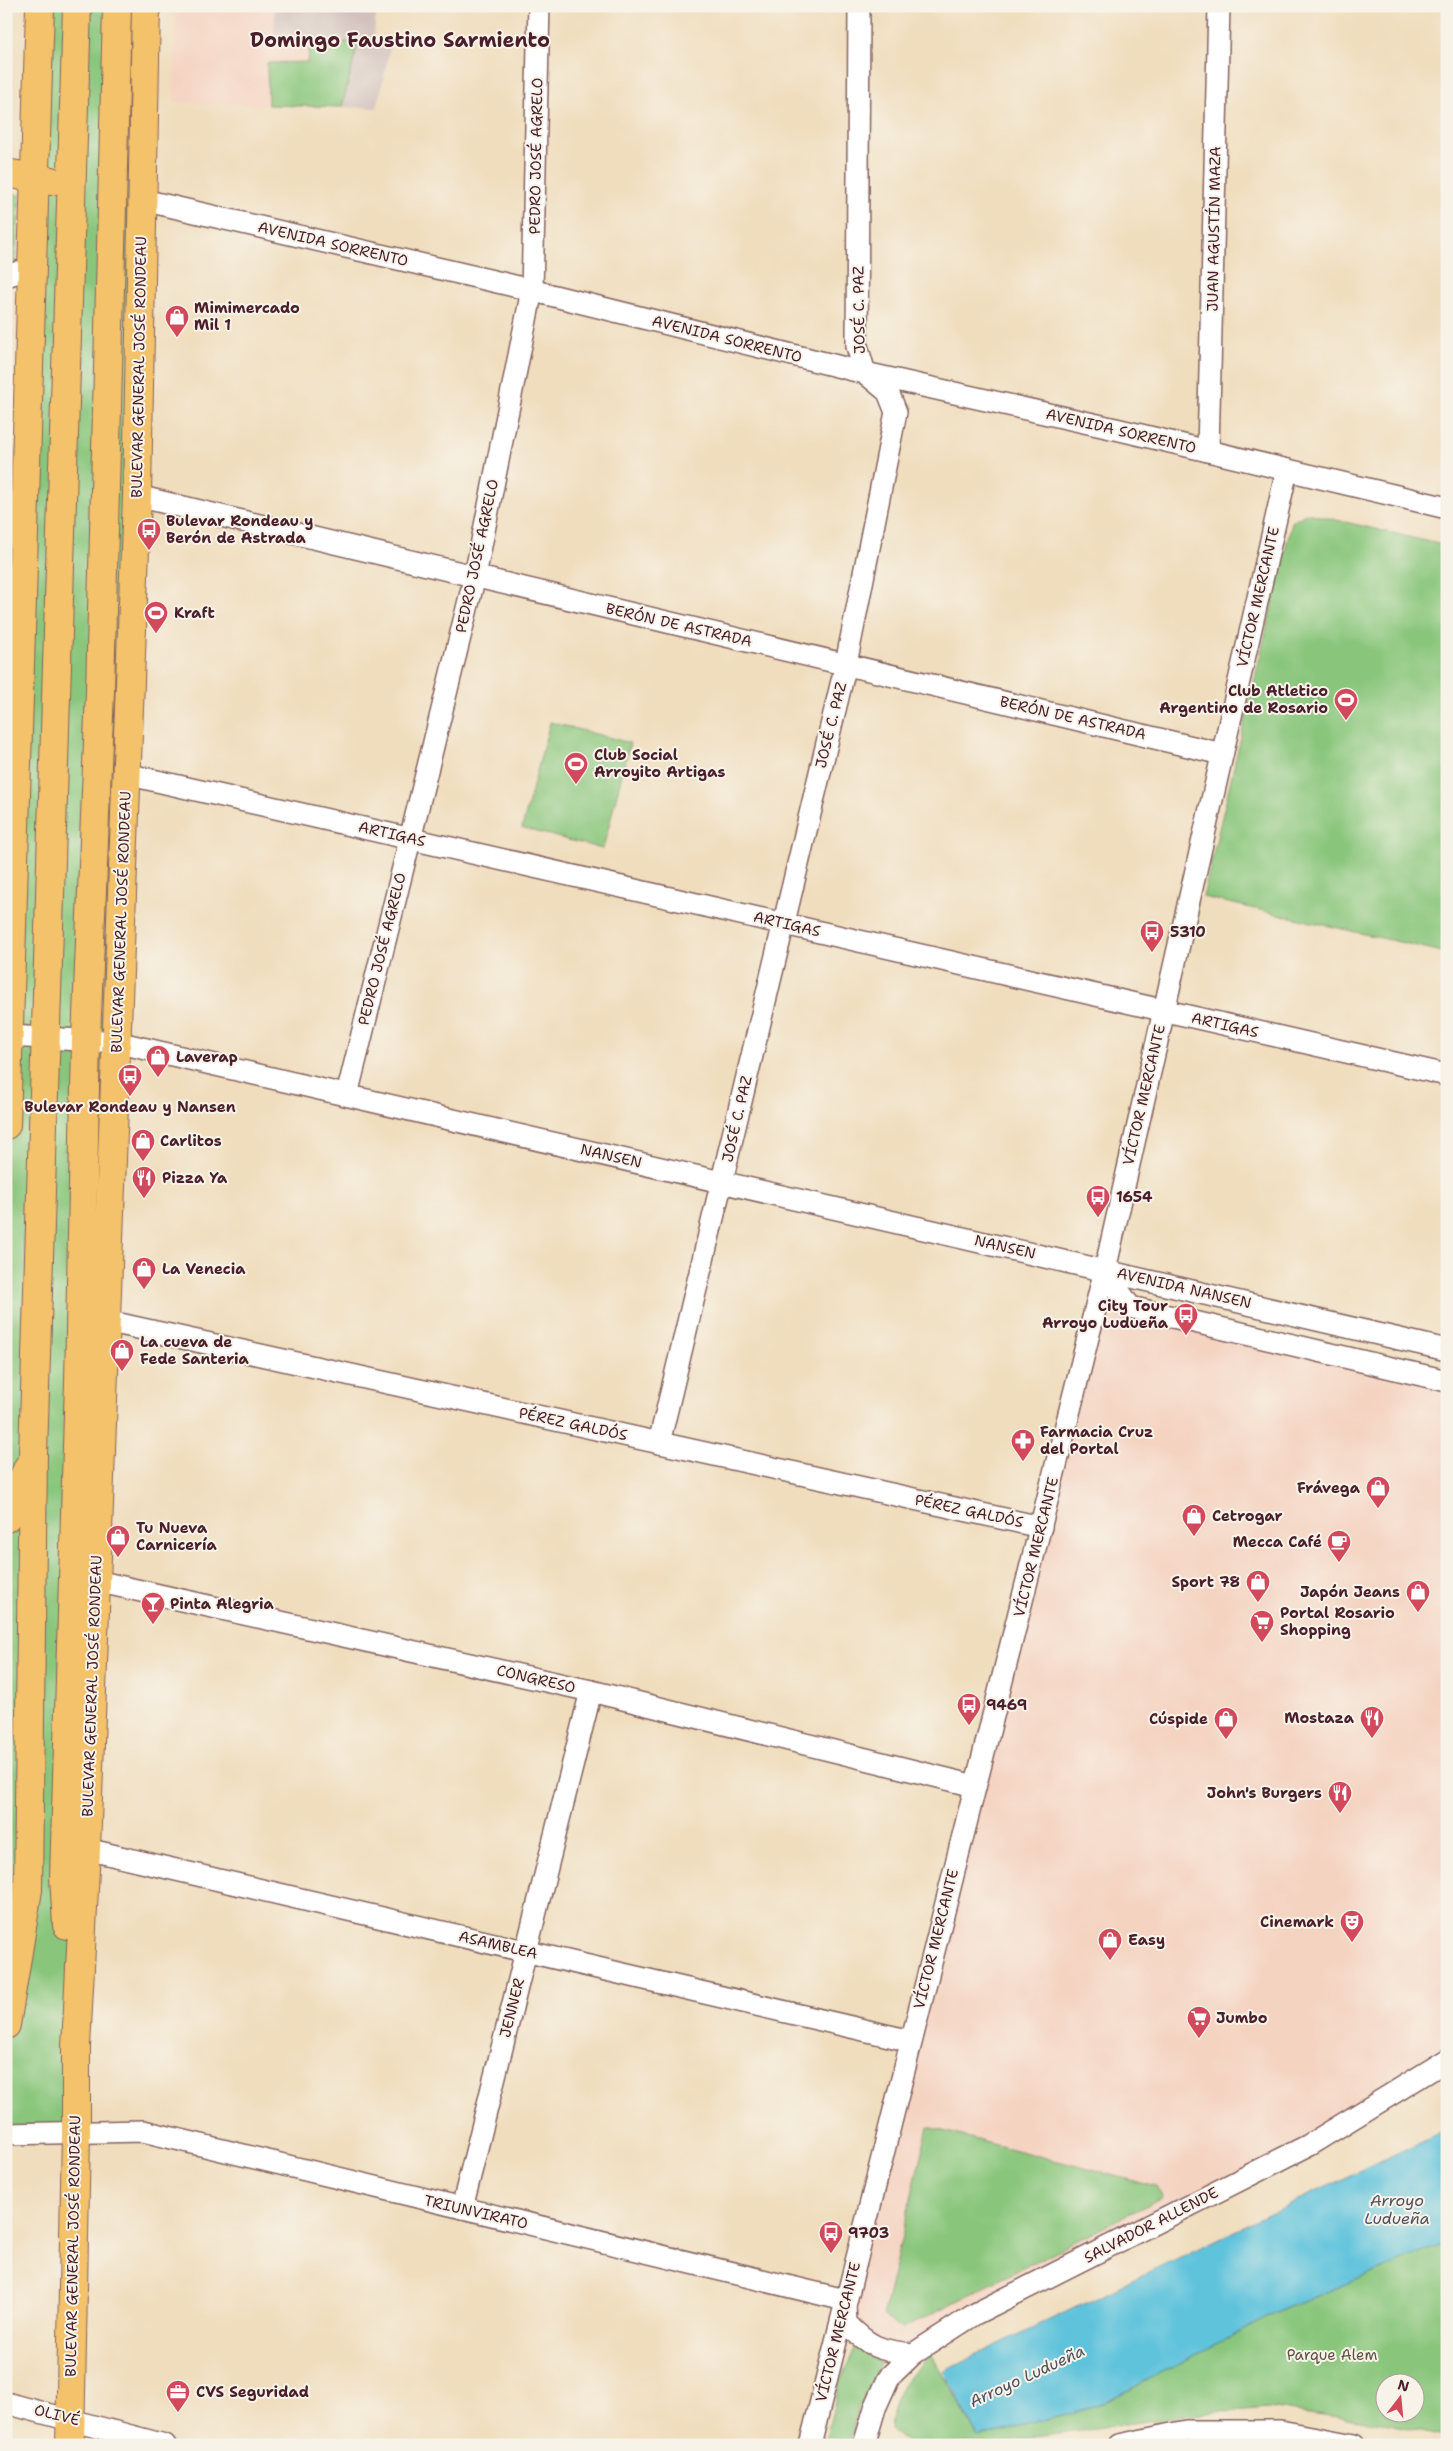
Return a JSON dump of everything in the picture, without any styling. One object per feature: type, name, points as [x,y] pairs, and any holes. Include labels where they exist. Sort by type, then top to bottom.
[{"type":"main road","points":[[6,1125],[9,1036],[19,272],[34,178],[40,6]]},
{"type":"main road","points":[[6,2025],[28,1890],[33,1454],[77,6]]},
{"type":"main road","name":"BULEVAR GENERAL JOSÉ RONDEAU","points":[[76,2047],[64,1877],[79,1381],[86,1040],[100,691],[117,6]]},
{"type":"main road","name":"BULEVAR GENERAL JOSÉ RONDEAU","points":[[70,2445],[76,2047],[86,1849],[134,586],[144,200],[146,6]]},
{"type":"main road","name":"AVENIDA SORRENTO","points":[[6,173],[144,200]]},
{"type":"main road","points":[[100,691],[134,586]]},
{"type":"main road","points":[[79,1381],[108,1270]]},
{"type":"main road","points":[[6,1518],[33,1454]]},
{"type":"street","name":"PEDRO JOSÉ AGRELO","points":[[347,1096],[475,576],[532,290],[539,6]]},
{"type":"street","name":"JOSÉ C. PAZ","points":[[659,1443],[846,664],[896,412],[888,392],[865,373],[857,346],[859,6]]},
{"type":"street","name":"JUAN AGUSTÍN MAZA","points":[[1208,451],[1219,6]]},
{"type":"street","name":"AVENIDA SORRENTO","points":[[144,200],[532,290],[865,373],[1208,451],[1447,508]]},
{"type":"street","name":"VÍCTOR MERCANTE","points":[[810,2445],[1105,1270],[1287,470]]},
{"type":"street","name":"BERÓN DE ASTRADA","points":[[137,496],[1222,754]]},
{"type":"street","name":"ARTIGAS","points":[[126,774],[1447,1075]]},
{"type":"street","points":[[9,1036],[116,1042]]},
{"type":"street","name":"NANSEN","points":[[116,1042],[1105,1270]]},
{"type":"street","name":"AVENIDA NANSEN","points":[[1105,1270],[1447,1350]]},
{"type":"street","name":"AVENIDA NANSEN","points":[[1105,1270],[1130,1307],[1447,1381]]},
{"type":"street","name":"PÉREZ GALDÓS","points":[[106,1321],[1040,1527]]},
{"type":"street","name":"CONGRESO","points":[[96,1581],[591,1692],[975,1786]]},
{"type":"street","name":"JENNER","points":[[462,2208],[591,1692]]},
{"type":"street","name":"ASAMBLEA","points":[[86,1849],[911,2041]]},
{"type":"street","name":"SALVADOR ALLENDE","points":[[864,2445],[875,2408],[889,2377],[913,2354],[975,2314],[1309,2144],[1447,2060]]},
{"type":"street","name":"TRIUNVIRATO","points":[[6,2134],[143,2132],[845,2300]]},
{"type":"street","points":[[845,2300],[846,2323],[861,2338],[885,2351],[913,2354]]},
{"type":"street","name":"OLIVÉ","points":[[6,2403],[69,2418],[164,2445]]},
{"type":"street","name":"SALVADOR ALLENDE","points":[[875,2408],[875,2433],[882,2445]]},
{"type":"street","points":[[1119,2445],[1186,2431],[1280,2431],[1354,2445]]},
{"type":"shaded area","points":[[176,6],[275,6],[275,37],[358,43],[342,107],[174,103]]},
{"type":"shaded area","points":[[275,6],[377,6],[373,43],[391,43],[377,108],[342,107],[358,43],[274,37]]},
{"type":"shaded area","name":"Portal Rosario Shopping","points":[[1105,1270],[1130,1307],[1447,1381],[1447,2060],[913,2354],[861,2338],[845,2300]]},
{"type":"green space","points":[[40,6],[146,6],[76,2133],[6,2134],[6,1125]]},
{"type":"green space","points":[[310,40],[358,43],[342,107],[268,105],[267,63],[308,62]]},
{"type":"green space","points":[[6,192],[20,195],[15,261],[6,263]]},
{"type":"green space","name":"Club Atletico Argentino de Rosario","points":[[1307,513],[1447,546],[1447,953],[1203,897],[1292,522]]},
{"type":"green space","name":"Club Social Arroyito Artigas","points":[[550,722],[630,743],[603,849],[522,828]]},
{"type":"green space","points":[[928,2127],[1157,2187],[1163,2197],[902,2329],[883,2315]]},
{"type":"green space","name":"Parque Alem","points":[[1447,2243],[1447,2438],[1389,2424],[1426,2424],[1426,2374],[1376,2374],[1376,2422],[1267,2407],[1214,2412],[1043,2435],[999,2443],[913,2442],[890,2430],[897,2396],[907,2380],[931,2354],[978,2437],[1097,2406],[1282,2310]]},
{"type":"green space","points":[[855,2348],[881,2362],[858,2409],[849,2445],[824,2445],[839,2386]]},
{"type":"water","name":"Arroyo Ludueña","points":[[1447,2129],[1447,2243],[1282,2310],[1097,2406],[978,2437],[943,2371]]},
{"type":"place","name":"Mimimercado Mil 1","points":[[177,338]]},
{"type":"place","name":"Bulevar Rondeau y Berón de Astrada","points":[[149,551]]},
{"type":"place","name":"Kraft","points":[[156,634]]},
{"type":"place","name":"Club Atletico Argentino de Rosario","points":[[1346,721]]},
{"type":"place","name":"Club Social Arroyito Artigas","points":[[576,785]]},
{"type":"place","name":"5310","points":[[1152,953]]},
{"type":"place","name":"Laverap","points":[[158,1078]]},
{"type":"place","name":"Bulevar Rondeau y Nansen","points":[[130,1097]]},
{"type":"place","name":"Carlitos","points":[[143,1162]]},
{"type":"place","name":"Pizza Ya","points":[[144,1199]]},
{"type":"place","name":"1654","points":[[1098,1218]]},
{"type":"place","name":"La Venecia","points":[[144,1290]]},
{"type":"place","name":"City Tour Arroyo Ludueña","points":[[1186,1336]]},
{"type":"place","name":"La cueva de Fede Santeria","points":[[122,1372]]},
{"type":"place","name":"Farmacia Cruz del Portal","points":[[1023,1462]]},
{"type":"place","name":"Frávega","points":[[1378,1509]]},
{"type":"place","name":"Cetrogar","points":[[1194,1537]]},
{"type":"place","name":"Tu Nueva Carnicería","points":[[118,1558]]},
{"type":"place","name":"Mecca Café","points":[[1339,1563]]},
{"type":"place","name":"Sport 78","points":[[1258,1603]]},
{"type":"place","name":"Japón Jeans","points":[[1418,1613]]},
{"type":"place","name":"Pinta Alegria","points":[[153,1625]]},
{"type":"place","name":"Portal Rosario Shopping","points":[[1262,1643]]},
{"type":"place","name":"9469","points":[[969,1726]]},
{"type":"place","name":"Mostaza","points":[[1372,1739]]},
{"type":"place","name":"Cúspide","points":[[1226,1740]]},
{"type":"place","name":"John's Burgers","points":[[1340,1814]]},
{"type":"place","name":"Cinemark","points":[[1352,1943]]},
{"type":"place","name":"Easy","points":[[1110,1961]]},
{"type":"place","name":"Jumbo","points":[[1199,2039]]},
{"type":"place","name":"9703","points":[[831,2254]]},
{"type":"place","name":"CVS Seguridad","points":[[178,2413]]},
{"type":"district","name":"Domingo Faustino Sarmiento","points":[[400,40]]}]
